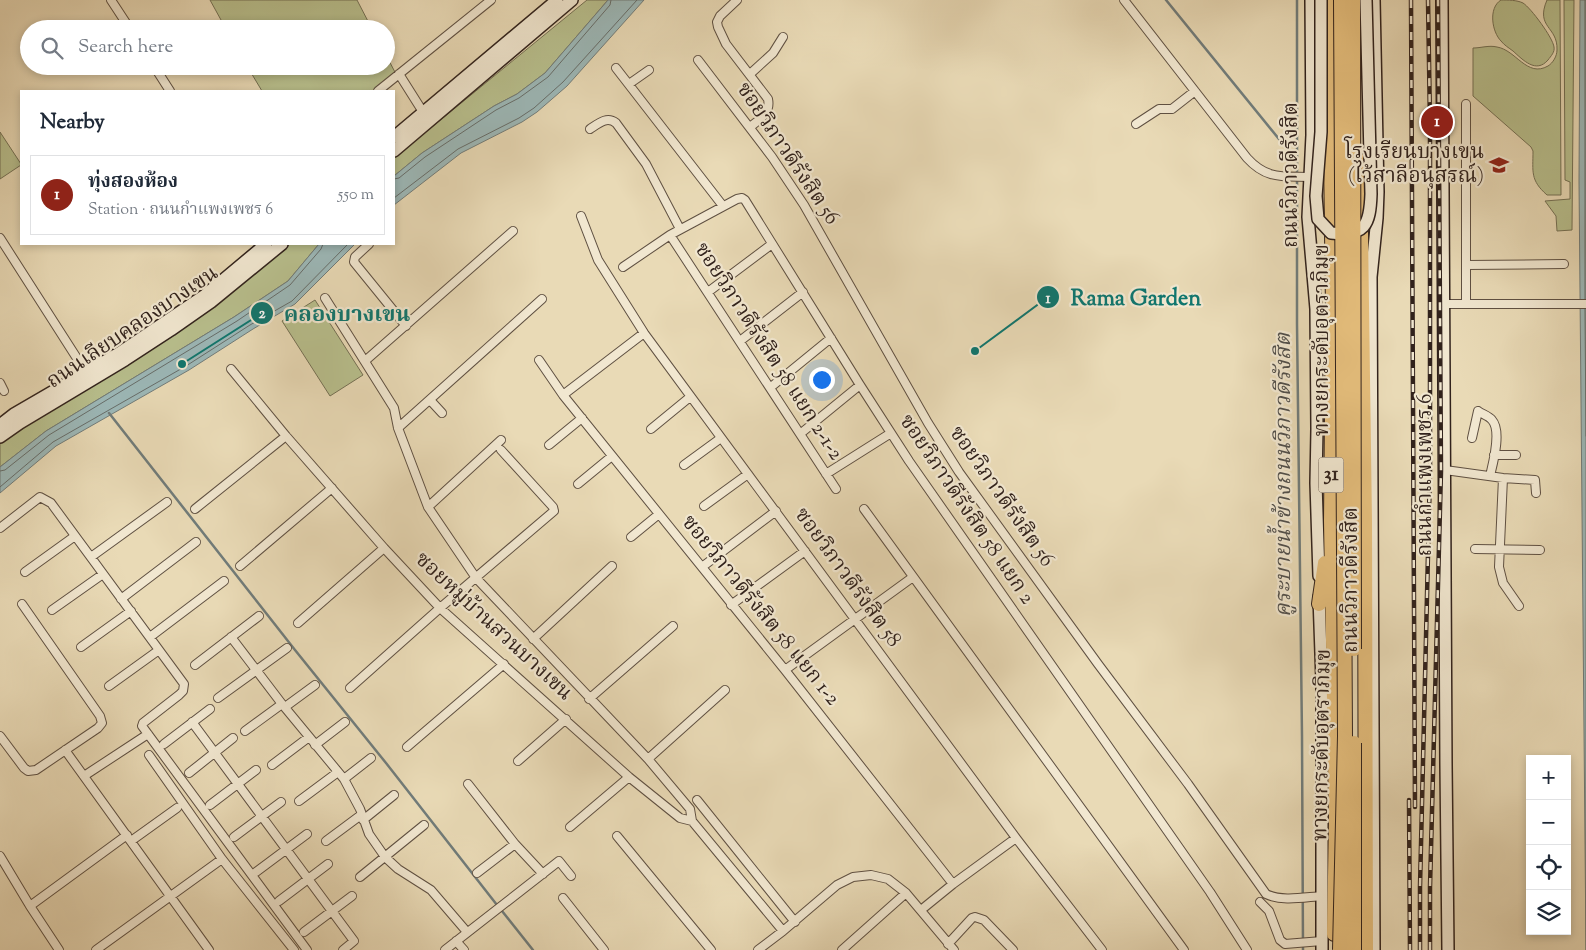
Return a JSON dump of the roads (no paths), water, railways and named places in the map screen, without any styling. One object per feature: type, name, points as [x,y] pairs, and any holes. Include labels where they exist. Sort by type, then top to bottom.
[{"type":"highway","name":"ถนนวิภาวดีรังสิต","points":[[1322,946],[1336,810],[1331,521],[1333,309],[1329,0]]},
{"type":"highway","name":"ทางยกระดับอุตราภิมุข","points":[[1340,950],[1344,736],[1341,0]]},
{"type":"highway","name":"ทางยกระดับอุตราภิมุข","points":[[1353,0],[1354,950]]},
{"type":"highway","name":"ถนนวิภาวดีรังสิต","points":[[1358,0],[1364,521],[1366,950]]},
{"type":"highway","points":[[1319,604],[1331,521]]},
{"type":"highway","points":[[1364,521],[1372,596]]},
{"type":"main road","points":[[395,150],[427,117],[557,0]]},
{"type":"main road","points":[[395,135],[427,117],[572,0]]},
{"type":"main road","name":"ถนนวิภาวดีรังสิต","points":[[1311,0],[1312,136],[1301,177],[1308,217],[1316,308],[1316,483],[1322,682],[1316,896],[1322,946]]},
{"type":"main road","points":[[1321,0],[1322,132],[1316,196],[1318,219],[1331,233],[1346,235],[1359,231],[1366,223],[1370,211],[1366,0]]},
{"type":"main road","name":"ถนนวิภาวดีรังสิต","points":[[1374,0],[1378,192],[1371,277],[1374,950]]},
{"type":"main road","name":"ถนนกำแพงเพชร 6","points":[[1442,0],[1448,950]]},
{"type":"main road","name":"ถนนเลียบคลองบางเขน","points":[[0,437],[125,360],[265,245]]},
{"type":"main road","name":"ถนนเลียบคลองบางเขน","points":[[0,424],[119,353],[211,302],[281,245]]},
{"type":"main road","points":[[1375,932],[1382,950]]},
{"type":"street","points":[[111,0],[124,20]]},
{"type":"street","points":[[379,90],[491,0]]},
{"type":"street","points":[[737,0],[720,16],[717,22],[726,44],[750,74],[768,99],[770,105],[764,116],[750,127]]},
{"type":"street","points":[[1124,0],[1257,169],[1268,174],[1301,177]]},
{"type":"street","points":[[750,74],[773,53],[783,37]]},
{"type":"street","name":"ซอยวิภาวดีรังสิต 56","points":[[698,60],[772,157],[804,205],[928,423],[973,492],[1188,784],[1266,894],[1277,898],[1316,896]]},
{"type":"street","points":[[616,68],[723,206]]},
{"type":"street","points":[[630,84],[649,70]]},
{"type":"street","points":[[399,74],[427,117]]},
{"type":"street","points":[[160,75],[169,90]]},
{"type":"street","points":[[1136,124],[1159,110],[1172,108],[1195,91]]},
{"type":"street","points":[[1466,104],[1466,304]]},
{"type":"street","points":[[590,129],[606,120],[612,120],[616,123],[646,164],[680,229]]},
{"type":"street","name":"ซอยวิภาวดีรังสิต 58 แยก 2","points":[[623,266],[680,229],[737,199],[742,198],[745,200],[891,433],[960,536],[1210,892],[1247,950]]},
{"type":"street","name":"ซอยวิภาวดีรังสิต 58","points":[[581,216],[598,260],[644,333],[1016,838],[1102,950]]},
{"type":"street","points":[[365,361],[513,231]]},
{"type":"street","name":"ซอยวิภาวดีรังสิต 58 แยก 2-1-2","points":[[670,235],[836,489]]},
{"type":"street","points":[[0,238],[80,363]]},
{"type":"street","points":[[708,292],[772,244]]},
{"type":"street","points":[[368,245],[355,257],[354,262],[406,326]]},
{"type":"street","points":[[1466,265],[1564,264]]},
{"type":"street","points":[[740,340],[803,292]]},
{"type":"street","name":"ซอยหมู่บ้านสวนบางเขน","points":[[325,298],[394,408],[398,428],[428,507],[476,578],[648,759],[690,809],[692,821],[783,931]]},
{"type":"street","points":[[398,428],[542,299]]},
{"type":"street","points":[[1444,304],[1586,304]]},
{"type":"street","points":[[563,395],[644,333]]},
{"type":"street","points":[[770,387],[831,338]]},
{"type":"street","name":"ซอยวิภาวดีรังสิต 58 แยก 1-2","points":[[539,360],[563,395],[785,670],[953,884]]},
{"type":"street","name":"ซอยหมู่บ้านสวนบางเขน","points":[[231,369],[286,436],[384,548],[440,608],[629,777],[680,818],[692,821]]},
{"type":"street","points":[[0,383],[4,391]]},
{"type":"street","points":[[800,434],[860,385]]},
{"type":"street","points":[[651,429],[690,397]]},
{"type":"street","points":[[430,400],[442,413]]},
{"type":"street","points":[[1472,438],[1478,411],[1492,420],[1496,430],[1496,445],[1490,476]]},
{"type":"street","points":[[549,445],[582,418]]},
{"type":"street","points":[[826,474],[891,433]]},
{"type":"street","points":[[195,509],[286,436]]},
{"type":"street","points":[[684,465],[721,438]]},
{"type":"street","points":[[428,507],[501,440]]},
{"type":"street","points":[[350,688],[554,511],[553,507],[501,450]]},
{"type":"street","points":[[1494,455],[1516,455]]},
{"type":"street","points":[[578,484],[612,456]]},
{"type":"street","points":[[1445,470],[1503,478],[1535,480],[1536,493]]},
{"type":"street","points":[[704,506],[748,474]]},
{"type":"street","points":[[1503,478],[1499,566],[1503,583],[1519,606]]},
{"type":"street","points":[[240,566],[332,488]]},
{"type":"street","points":[[0,528],[40,497],[51,503],[150,637],[184,684],[183,690],[143,723],[142,726],[307,950]]},
{"type":"street","points":[[91,557],[167,502]]},
{"type":"street","points":[[864,509],[1184,950]]},
{"type":"street","points":[[702,568],[776,511]]},
{"type":"street","points":[[631,537],[660,514]]},
{"type":"street","points":[[26,572],[75,536]]},
{"type":"street","points":[[122,599],[196,542]]},
{"type":"street","points":[[298,623],[384,548]]},
{"type":"street","points":[[1475,549],[1540,550]]},
{"type":"street","points":[[731,605],[805,551]]},
{"type":"street","points":[[533,639],[612,566]]},
{"type":"street","points":[[52,610],[103,574]]},
{"type":"street","points":[[785,670],[913,577]]},
{"type":"street","points":[[150,637],[224,581]]},
{"type":"street","points":[[0,736],[20,764],[28,771],[36,770],[98,728],[102,723],[102,720],[22,604]]},
{"type":"street","points":[[81,647],[131,611]]},
{"type":"street","points":[[195,665],[259,616]]},
{"type":"street","points":[[589,699],[673,626]]},
{"type":"street","points":[[231,637],[315,745],[344,779],[350,788],[369,834],[385,857],[398,869],[431,890],[467,932]]},
{"type":"street","points":[[218,698],[287,648]]},
{"type":"street","points":[[109,686],[159,650]]},
{"type":"street","points":[[407,747],[504,664]]},
{"type":"street","points":[[245,731],[315,685]]},
{"type":"street","points":[[648,759],[725,690]]},
{"type":"street","points":[[164,744],[210,709]]},
{"type":"street","points":[[518,762],[566,719]]},
{"type":"street","points":[[192,722],[354,941],[342,950]]},
{"type":"street","points":[[315,745],[345,722]]},
{"type":"street","points":[[84,776],[148,734]]},
{"type":"street","points":[[272,765],[309,737]]},
{"type":"street","points":[[188,773],[233,738]]},
{"type":"street","points":[[65,750],[209,950]]},
{"type":"street","points":[[149,755],[222,859],[294,950]]},
{"type":"street","points":[[344,779],[372,758]]},
{"type":"street","points":[[210,805],[256,770]]},
{"type":"street","points":[[300,801],[338,772]]},
{"type":"street","points":[[570,827],[629,777]]},
{"type":"street","points":[[468,784],[515,844],[543,874]]},
{"type":"street","points":[[326,842],[394,795]]},
{"type":"street","points":[[696,800],[795,922]]},
{"type":"street","points":[[234,838],[281,802]]},
{"type":"street","points":[[30,906],[129,838],[177,808]]},
{"type":"street","points":[[360,877],[424,825]]},
{"type":"street","points":[[256,872],[306,834]]},
{"type":"street","points":[[616,836],[711,950]]},
{"type":"street","points":[[921,910],[1016,838]]},
{"type":"street","points":[[477,873],[515,844]]},
{"type":"street","points":[[0,856],[30,906],[60,950]]},
{"type":"street","points":[[96,950],[222,859]]},
{"type":"street","points":[[445,950],[559,861],[571,876]]},
{"type":"street","points":[[279,901],[328,864]]},
{"type":"street","points":[[758,950],[795,922],[837,885],[853,877],[871,875],[888,879],[906,893],[954,950]]},
{"type":"street","points":[[842,950],[906,893]]},
{"type":"street","points":[[304,932],[352,896]]},
{"type":"street","points":[[563,898],[604,950]]},
{"type":"street","points":[[1260,902],[1269,911],[1280,940],[1285,944],[1322,946]]},
{"type":"street","points":[[948,944],[975,917],[984,920],[1013,950]]},
{"type":"street","points":[[456,940],[464,950]]},
{"type":"water","points":[[608,0],[644,0],[567,86],[537,112],[522,122],[461,153],[395,204],[395,175],[422,153],[494,106],[517,94],[545,73]]},
{"type":"water","points":[[1580,0],[1586,0],[1586,950],[1579,181]]},
{"type":"water","points":[[318,245],[354,245],[295,304],[189,370],[56,446],[0,493],[0,467],[46,431],[234,317],[288,281]]},
{"type":"waterway","points":[[1166,0],[1296,160]]},
{"type":"waterway","name":"คูระบายน้ำข้างถนนวิภาวดีรังสิต","points":[[1297,0],[1297,324],[1303,950]]},
{"type":"waterway","points":[[109,413],[497,905]]},
{"type":"waterway","points":[[502,911],[533,950]]},
{"type":"railway","points":[[1411,0],[1415,807]]},
{"type":"railway","points":[[1420,950],[1430,471],[1428,0]]},
{"type":"railway","points":[[1430,950],[1441,471],[1438,0]]},
{"type":"railway","points":[[1409,800],[1410,950]]},
{"type":"place","name":"ทุ่งสองห้อง","points":[[1437,122]]},
{"type":"place","name":"โรงเรียนบางเขน (ไว้สาลีอนุสรณ์)","points":[[1499,165]]},
{"type":"place","name":"Rama Garden","points":[[975,351]]},
{"type":"place","name":"คลองบางเขน","points":[[182,364]]}]
